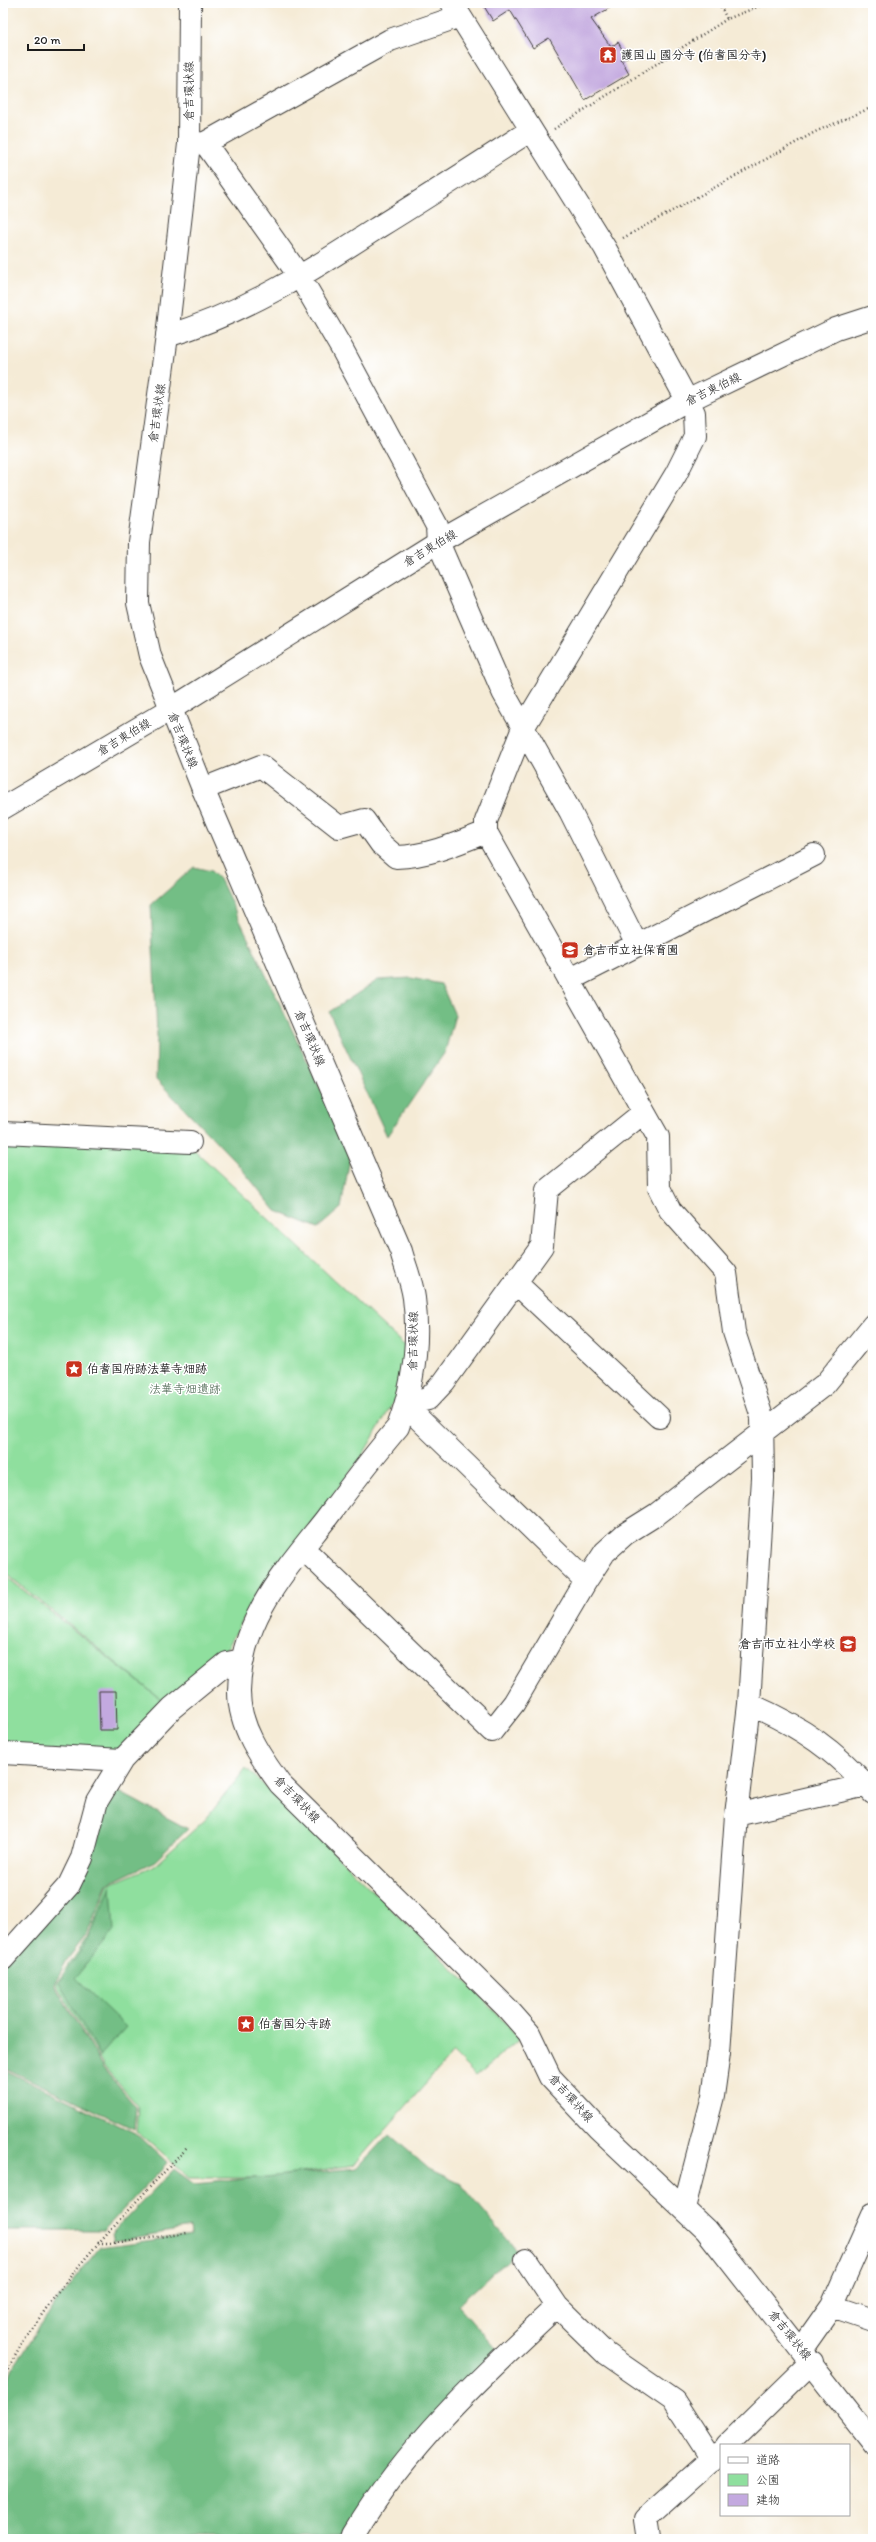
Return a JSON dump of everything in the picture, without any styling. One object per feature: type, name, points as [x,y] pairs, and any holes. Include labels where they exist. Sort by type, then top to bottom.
[{"type":"street","name":"倉吉環状線","points":[[190,3],[197,144],[167,336],[139,542],[138,602],[150,656],[171,709],[203,789],[401,1251],[414,1298],[415,1366],[406,1404],[398,1427],[268,1592],[249,1633],[243,1660],[239,1693],[244,1717],[254,1748],[280,1784],[506,2006],[529,2033],[550,2077],[598,2128],[706,2230],[873,2443]]},
{"type":"street","points":[[637,945],[570,811],[523,728],[503,692],[438,542],[437,526],[342,349],[300,277],[197,144],[390,40],[456,10],[605,248],[694,413],[695,436],[676,474],[523,728],[486,821],[486,832],[658,1136],[659,1188],[670,1210],[726,1273],[734,1332],[762,1418],[763,1478],[749,1704],[736,1815],[723,2003],[715,2082],[684,2208]]},
{"type":"street","points":[[167,336],[191,329],[246,305],[300,277],[535,135]]},
{"type":"street","name":"倉吉東伯線","points":[[3,808],[171,709],[438,542],[688,400],[836,330],[873,317]]},
{"type":"street","points":[[203,789],[261,766],[339,827],[364,820],[381,844],[396,857],[412,856],[440,850],[486,832]]},
{"type":"street","points":[[569,980],[814,855]]},
{"type":"street","points":[[586,1581],[419,1419],[406,1404],[428,1399],[444,1382],[542,1246],[547,1190],[644,1112]]},
{"type":"street","points":[[3,1133],[190,1142]]},
{"type":"street","points":[[516,1283],[659,1417]]},
{"type":"street","points":[[311,1556],[492,1731],[514,1703],[586,1581],[605,1552],[625,1534],[656,1514],[762,1430],[825,1384],[873,1325]]},
{"type":"street","points":[[3,1959],[68,1885],[82,1858],[97,1801],[122,1760],[172,1708],[227,1663],[243,1660]]},
{"type":"street","points":[[749,1704],[777,1716],[813,1737],[846,1763],[870,1789]]},
{"type":"street","points":[[3,1753],[122,1760]]},
{"type":"street","points":[[736,1815],[870,1789]]},
{"type":"street","points":[[728,2444],[806,2356],[832,2306],[873,2214]]},
{"type":"street","points":[[526,2260],[557,2306],[606,2354],[674,2401],[716,2455],[645,2519],[648,2539]]},
{"type":"street","points":[[353,2539],[354,2534],[371,2505],[439,2420],[557,2306]]},
{"type":"street","points":[[832,2306],[873,2320]]},
{"type":"path","points":[[719,3],[728,19]]},
{"type":"path","points":[[535,135],[728,19],[767,3]]},
{"type":"path","points":[[605,248],[817,130],[873,107]]},
{"type":"path","points":[[3,2381],[10,2363],[55,2294],[98,2243],[188,2147]]},
{"type":"path","points":[[98,2243],[113,2243],[188,2233]]},
{"type":"green space","points":[[194,867],[211,871],[221,881],[351,1153],[341,1208],[318,1228],[276,1211],[236,1162],[156,1079],[157,1034],[151,905]]},
{"type":"green space","points":[[411,978],[441,984],[455,1015],[445,1052],[387,1136],[329,1012],[378,980]]},
{"type":"green space","name":"法華寺畑遺跡","points":[[3,1136],[188,1144],[406,1347],[400,1391],[361,1458],[259,1592],[229,1645],[216,1661],[169,1706],[3,1571]]},
{"type":"green space","points":[[3,1574],[169,1706],[126,1752],[3,1749]]},
{"type":"green space","points":[[246,1768],[476,1991],[520,2039],[476,2076],[453,2053],[354,2165],[267,2178],[190,2178],[136,2131],[138,2106],[105,2068],[56,1984],[88,1937],[108,1885],[155,1865],[206,1819]]},
{"type":"green space","points":[[110,1787],[188,1829],[155,1861],[107,1884],[87,1934],[67,1960],[54,1984],[103,2068],[136,2107],[134,2129],[3,2067],[3,1965],[61,1900]]},
{"type":"green space","points":[[111,1886],[114,1931],[75,1978],[126,2027],[100,2056],[59,1983],[88,1940]]},
{"type":"green space","points":[[3,2069],[135,2133],[167,2163],[104,2230],[3,2230]]},
{"type":"green space","points":[[389,2134],[429,2169],[461,2184],[517,2251],[458,2305],[501,2354],[351,2539],[3,2539],[3,2395],[13,2368],[53,2306],[100,2247],[191,2235],[190,2228],[113,2241],[111,2234],[174,2169],[194,2184],[357,2168]]},
{"type":"building","points":[[482,3],[618,3],[591,19],[611,47],[618,42],[627,58],[621,60],[629,74],[585,100],[549,38],[533,48],[510,10],[493,21]]},
{"type":"building","points":[[99,1691],[116,1691],[117,1730],[100,1730]]},
{"type":"place","name":"護国山 國分寺 (伯耆国分寺)","points":[[608,55]]},
{"type":"place","name":"倉吉市立社保育園","points":[[570,950]]},
{"type":"place","name":"伯耆国府跡法華寺畑跡","points":[[74,1369]]},
{"type":"place","name":"倉吉市立社小学校","points":[[848,1644]]},
{"type":"place","name":"伯耆国分寺跡","points":[[246,2024]]}]
